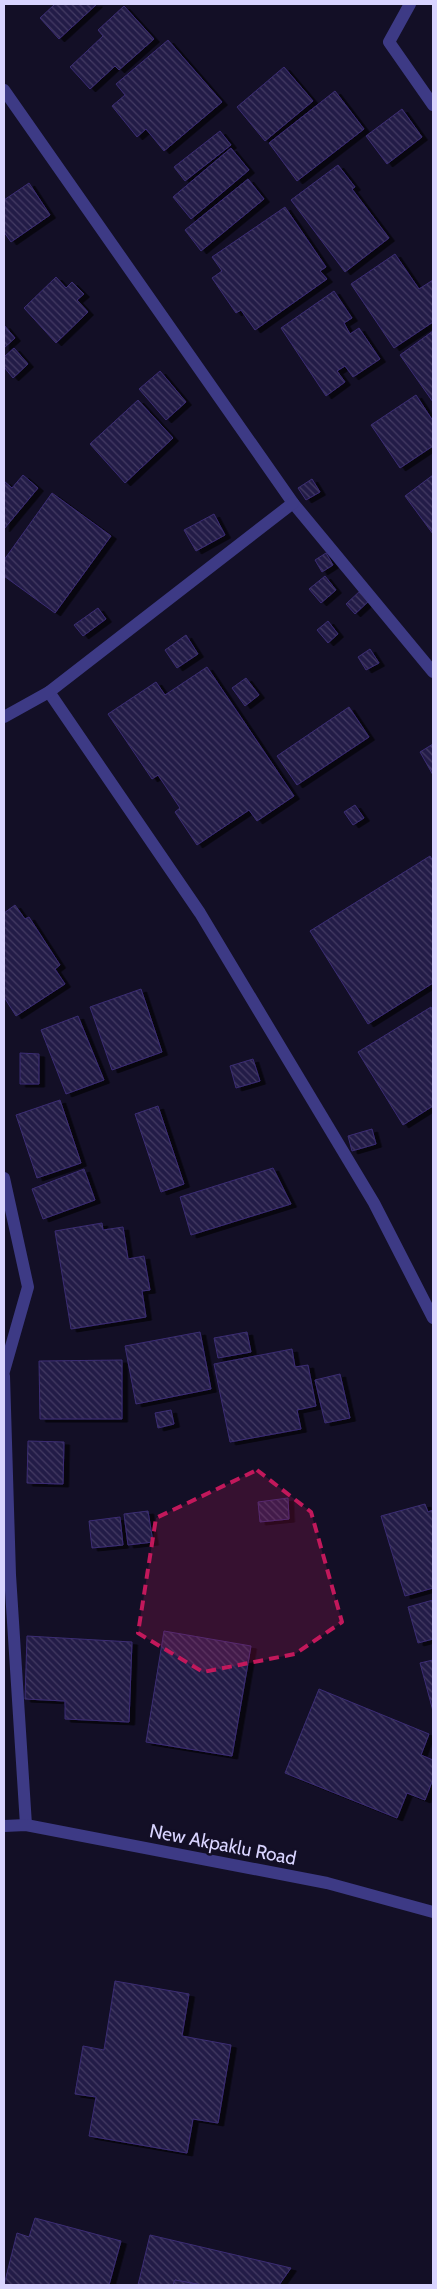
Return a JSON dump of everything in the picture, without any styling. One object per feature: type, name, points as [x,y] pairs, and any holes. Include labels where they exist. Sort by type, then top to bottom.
[{"type":"street","points":[[410,4],[389,42],[433,105]]},
{"type":"street","points":[[4,90],[293,503],[433,672]]},
{"type":"street","points":[[4,718],[49,692],[293,503]]},
{"type":"street","points":[[49,692],[200,913],[374,1203],[433,1318]]},
{"type":"street","points":[[4,1178],[28,1287],[4,1371]]},
{"type":"street","points":[[4,1376],[10,1575],[26,1825]]},
{"type":"street","name":"New Akpaklu Road","points":[[4,1826],[26,1825],[327,1883],[433,1912]]},
{"type":"highlighted area","points":[[257,1470],[311,1512],[342,1622],[295,1654],[203,1672],[138,1633],[156,1518]]},
{"type":"building","points":[[55,4],[97,4],[59,39],[40,18]]},
{"type":"building","points":[[124,6],[154,39],[119,70],[115,66],[90,89],[70,67],[103,36],[98,30]]},
{"type":"building","points":[[168,40],[222,102],[164,151],[146,129],[137,137],[112,106],[125,95],[116,84]]},
{"type":"building","points":[[284,67],[313,101],[265,141],[237,107]]},
{"type":"building","points":[[335,91],[364,129],[297,181],[269,143]]},
{"type":"building","points":[[402,109],[422,137],[387,164],[366,136]]},
{"type":"building","points":[[220,131],[231,145],[185,181],[174,167]]},
{"type":"building","points":[[231,148],[249,170],[191,219],[173,197]]},
{"type":"building","points":[[338,165],[355,187],[352,189],[389,238],[345,272],[291,200]]},
{"type":"building","points":[[248,179],[264,199],[201,251],[185,230]]},
{"type":"building","points":[[29,183],[50,215],[11,242],[4,232],[4,200]]},
{"type":"building","points":[[285,207],[326,267],[320,271],[327,279],[255,330],[241,310],[236,313],[212,278],[222,271],[212,257]]},
{"type":"building","points":[[395,254],[419,289],[433,280],[433,322],[394,348],[351,284]]},
{"type":"building","points":[[56,277],[66,288],[72,282],[84,294],[77,300],[88,312],[56,343],[24,308]]},
{"type":"building","points":[[334,291],[352,318],[344,323],[350,334],[359,328],[380,359],[353,377],[345,366],[337,371],[345,382],[326,396],[281,328]]},
{"type":"building","points":[[4,325],[15,338],[4,348]]},
{"type":"building","points":[[433,331],[433,402],[400,355]]},
{"type":"building","points":[[14,348],[28,364],[13,378],[4,367],[4,357]]},
{"type":"building","points":[[160,371],[186,402],[166,420],[139,389]]},
{"type":"building","points":[[416,395],[433,421],[433,446],[400,468],[371,425]]},
{"type":"building","points":[[138,400],[173,438],[125,483],[90,444]]},
{"type":"building","points":[[23,475],[38,488],[4,529],[4,481],[12,488]]},
{"type":"building","points":[[433,475],[433,534],[405,496]]},
{"type":"building","points":[[312,479],[320,492],[306,500],[298,488]]},
{"type":"building","points":[[52,493],[111,536],[55,613],[4,576],[4,560]]},
{"type":"building","points":[[214,514],[225,535],[196,551],[184,530]]},
{"type":"building","points":[[326,553],[333,565],[322,572],[315,560]]},
{"type":"building","points":[[325,576],[336,590],[321,603],[309,589]]},
{"type":"building","points":[[361,590],[370,600],[355,614],[346,604]]},
{"type":"building","points":[[98,608],[106,619],[83,636],[74,625]]},
{"type":"building","points":[[328,621],[338,634],[328,643],[317,630]]},
{"type":"building","points":[[186,635],[198,654],[177,668],[165,650]]},
{"type":"building","points":[[370,649],[379,663],[366,670],[358,657]]},
{"type":"building","points":[[207,667],[294,796],[257,821],[249,810],[197,845],[175,812],[180,808],[158,775],[152,779],[108,714],[156,682],[165,695]]},
{"type":"building","points":[[246,678],[259,695],[245,706],[232,688]]},
{"type":"building","points":[[349,707],[369,737],[297,785],[277,756]]},
{"type":"building","points":[[433,744],[433,775],[420,752]]},
{"type":"building","points":[[355,805],[364,818],[353,825],[344,812]]},
{"type":"building","points":[[430,856],[433,861],[433,983],[368,1024],[310,931]]},
{"type":"building","points":[[15,905],[25,919],[29,917],[60,965],[55,969],[65,984],[16,1016],[4,997],[4,913]]},
{"type":"building","points":[[141,989],[162,1052],[112,1070],[90,1007]]},
{"type":"building","points":[[431,1007],[433,1011],[433,1106],[403,1125],[358,1052]]},
{"type":"building","points":[[78,1016],[104,1080],[66,1094],[41,1030]]},
{"type":"building","points":[[20,1053],[39,1054],[39,1084],[20,1084]]},
{"type":"building","points":[[253,1059],[260,1081],[236,1088],[230,1066]]},
{"type":"building","points":[[60,1100],[81,1163],[37,1178],[16,1115]]},
{"type":"building","points":[[158,1106],[184,1184],[161,1192],[135,1114]]},
{"type":"building","points":[[372,1129],[376,1144],[352,1151],[348,1136]]},
{"type":"building","points":[[273,1168],[291,1204],[191,1235],[180,1197]]},
{"type":"building","points":[[84,1169],[95,1200],[43,1219],[32,1189]]},
{"type":"building","points":[[102,1223],[103,1230],[123,1227],[128,1259],[144,1256],[150,1290],[142,1291],[146,1317],[71,1329],[55,1231]]},
{"type":"building","points":[[200,1332],[211,1389],[136,1404],[125,1346]]},
{"type":"building","points":[[247,1332],[251,1352],[218,1358],[214,1338]]},
{"type":"building","points":[[292,1349],[295,1367],[308,1365],[316,1406],[297,1410],[301,1429],[230,1442],[214,1364]]},
{"type":"building","points":[[122,1360],[122,1419],[40,1419],[39,1361]]},
{"type":"building","points":[[340,1374],[350,1418],[325,1423],[315,1380]]},
{"type":"building","points":[[171,1410],[174,1424],[158,1428],[155,1413]]},
{"type":"building","points":[[28,1441],[64,1442],[63,1484],[27,1483]]},
{"type":"building","points":[[288,1498],[289,1519],[260,1522],[258,1502]]},
{"type":"building","points":[[425,1504],[428,1512],[433,1510],[433,1588],[405,1596],[381,1516]]},
{"type":"building","points":[[148,1511],[153,1542],[128,1545],[124,1514]]},
{"type":"building","points":[[120,1517],[123,1545],[92,1548],[89,1521]]},
{"type":"building","points":[[433,1600],[433,1639],[418,1643],[408,1607]]},
{"type":"building","points":[[164,1631],[251,1646],[232,1756],[146,1742]]},
{"type":"building","points":[[27,1636],[132,1642],[129,1722],[65,1719],[65,1701],[25,1699]]},
{"type":"building","points":[[433,1660],[433,1711],[420,1663]]},
{"type":"building","points":[[319,1689],[429,1734],[421,1755],[433,1760],[433,1779],[425,1800],[407,1793],[397,1818],[285,1773]]},
{"type":"building","points":[[115,1981],[189,1994],[182,2036],[231,2045],[218,2123],[193,2119],[187,2153],[89,2136],[96,2097],[75,2094],[83,2046],[104,2050]]},
{"type":"building","points":[[35,2218],[121,2241],[109,2285],[4,2285],[17,2233],[29,2237]]},
{"type":"building","points":[[150,2235],[291,2268],[279,2285],[202,2285],[175,2280],[173,2285],[138,2285]]},
{"type":"building","points":[[175,2280],[202,2285],[173,2285]]}]
